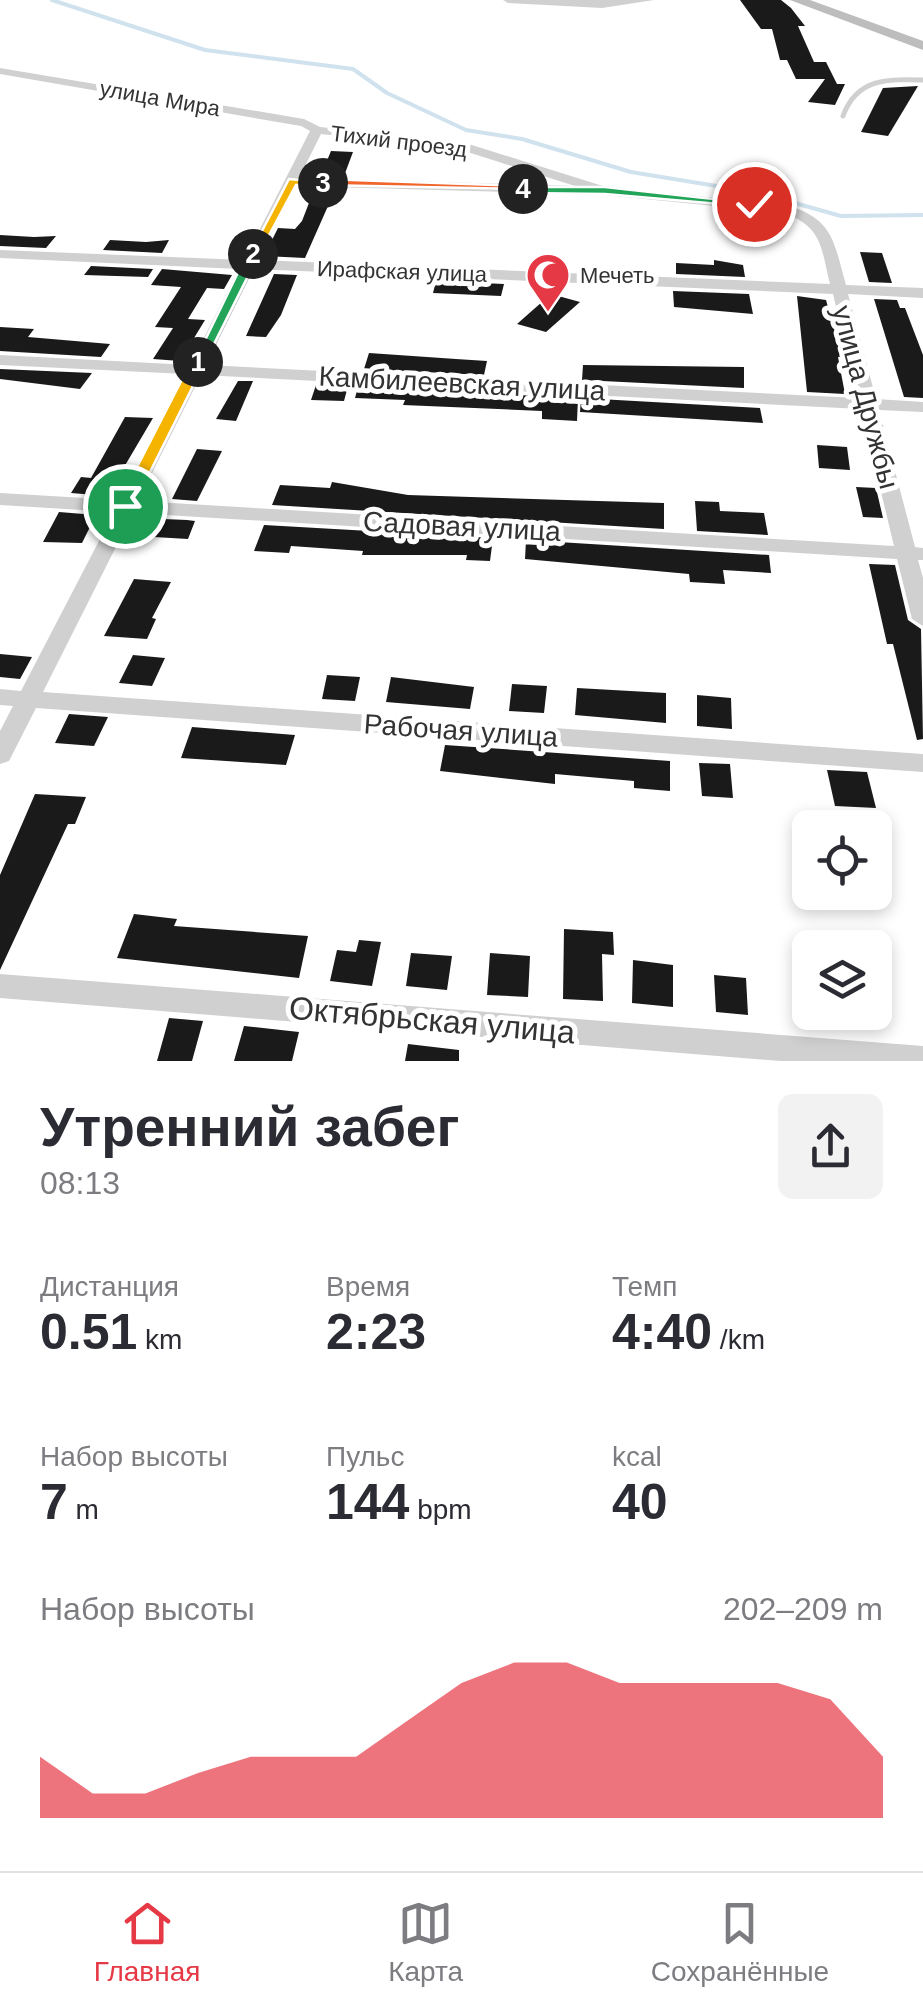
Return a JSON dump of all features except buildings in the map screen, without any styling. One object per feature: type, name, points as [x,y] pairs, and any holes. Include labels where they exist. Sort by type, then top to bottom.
[{"type":"main road","points":[[797,0],[923,46]]},
{"type":"street","points":[[508,0],[602,5],[649,0]]},
{"type":"street","name":"улица Мира","points":[[0,71],[304,123],[317,130]]},
{"type":"street","points":[[0,755],[317,130]]},
{"type":"street","name":"Тихий проезд","points":[[317,130],[459,144],[605,190],[787,209],[808,217],[826,234]]},
{"type":"street","points":[[293,182],[605,190]]},
{"type":"street","name":"улица Дружбы","points":[[826,234],[837,289],[914,554],[923,619]]},
{"type":"street","name":"Ирафская улица","points":[[0,254],[923,293]]},
{"type":"street","name":"Камбилеевская улица","points":[[0,360],[923,407]]},
{"type":"street","name":"Садовая улица","points":[[0,499],[914,554]]},
{"type":"street","name":"Рабочая улица","points":[[0,697],[923,763]]},
{"type":"street","name":"Октябрьская улица","points":[[0,986],[923,1059]]},
{"type":"lane","points":[[844,116],[861,86],[872,80],[923,80]]},
{"type":"waterway","points":[[52,0],[205,50],[353,69],[387,93],[466,130],[522,139],[631,172],[759,193],[841,216],[923,215]]},
{"type":"place","name":"Мечеть","points":[[548,313]]},
{"type":"route","points":[[125,506],[293,182],[605,190],[754,204]]}]
